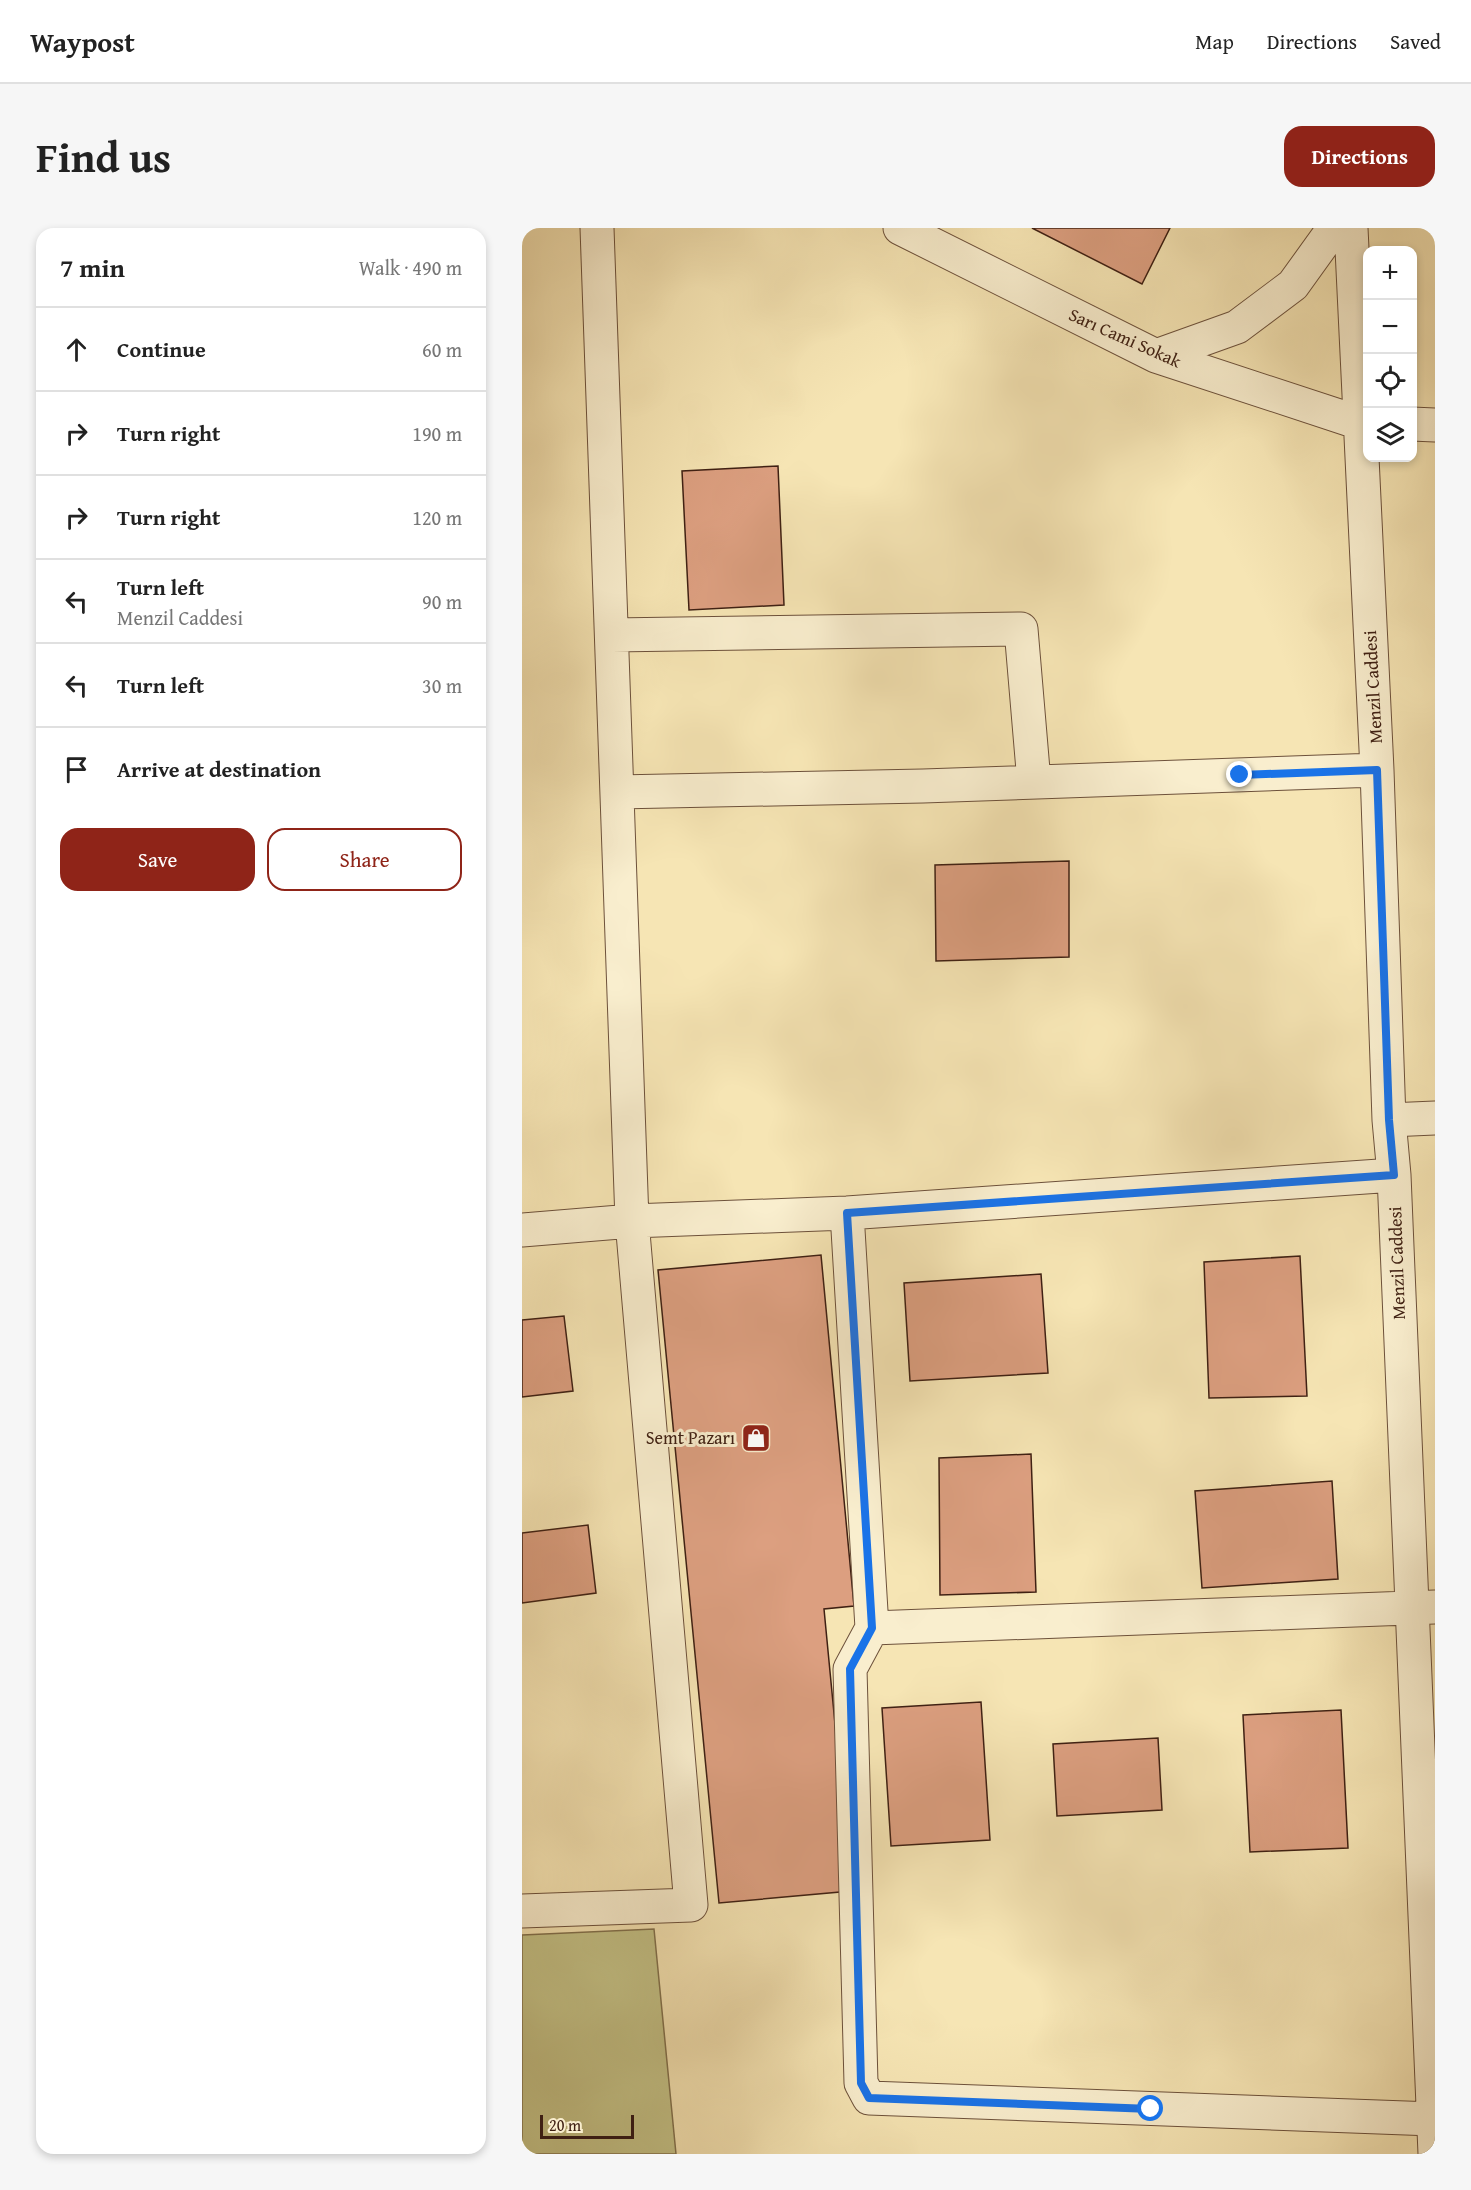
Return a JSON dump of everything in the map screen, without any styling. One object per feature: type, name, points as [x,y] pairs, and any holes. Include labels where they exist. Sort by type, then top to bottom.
[{"type":"street","points":[[522,1911],[691,1905],[632,1221],[597,228]]},
{"type":"street","name":"Sarı Cami Sokak","points":[[900,228],[1156,356],[1363,423]]},
{"type":"street","points":[[1156,356],[1237,327],[1293,285],[1334,228]]},
{"type":"street","name":"Menzil Caddesi","points":[[1351,228],[1363,408]]},
{"type":"street","points":[[1417,424],[1435,425]]},
{"type":"street","name":"Menzil Caddesi","points":[[1365,462],[1389,1120],[1423,1608],[1435,2154]]},
{"type":"street","points":[[612,635],[1021,629],[1034,782]]},
{"type":"street","points":[[616,792],[911,787],[1377,770]]},
{"type":"street","points":[[1389,1120],[1435,1118]]},
{"type":"street","points":[[522,1230],[632,1221],[847,1213],[1394,1175]]},
{"type":"street","points":[[847,1213],[872,1628],[850,1669],[861,2083],[869,2098],[1433,2120]]},
{"type":"street","points":[[872,1628],[1423,1608]]},
{"type":"shaded area","points":[[654,1929],[676,2154],[522,2154],[522,1935]]},
{"type":"building","points":[[1032,228],[1170,228],[1142,284]]},
{"type":"building","points":[[778,466],[784,605],[689,610],[682,471]]},
{"type":"building","points":[[1069,861],[1069,957],[936,961],[935,865]]},
{"type":"building","name":"Semt Pazarı","points":[[821,1255],[854,1606],[824,1609],[851,1891],[719,1903],[658,1270]]},
{"type":"building","points":[[1300,1256],[1307,1396],[1209,1398],[1204,1262]]},
{"type":"building","points":[[1041,1274],[1048,1373],[910,1381],[904,1283]]},
{"type":"building","points":[[564,1316],[573,1391],[522,1397],[522,1320]]},
{"type":"building","points":[[1031,1454],[1036,1592],[940,1595],[939,1458]]},
{"type":"building","points":[[1332,1481],[1338,1579],[1202,1588],[1195,1491]]},
{"type":"building","points":[[588,1525],[596,1593],[522,1603],[522,1533]]},
{"type":"building","points":[[981,1702],[990,1840],[891,1846],[882,1708]]},
{"type":"building","points":[[1341,1710],[1348,1848],[1250,1852],[1243,1715]]},
{"type":"building","points":[[1158,1738],[1162,1810],[1057,1816],[1053,1744]]},
{"type":"place","name":"Semt Pazarı","points":[[756,1438]]},
{"type":"route","points":[[1151,2109],[869,2098],[861,2083],[850,1669],[872,1628],[847,1213],[1394,1175],[1389,1120],[1377,770],[1240,775]]}]
